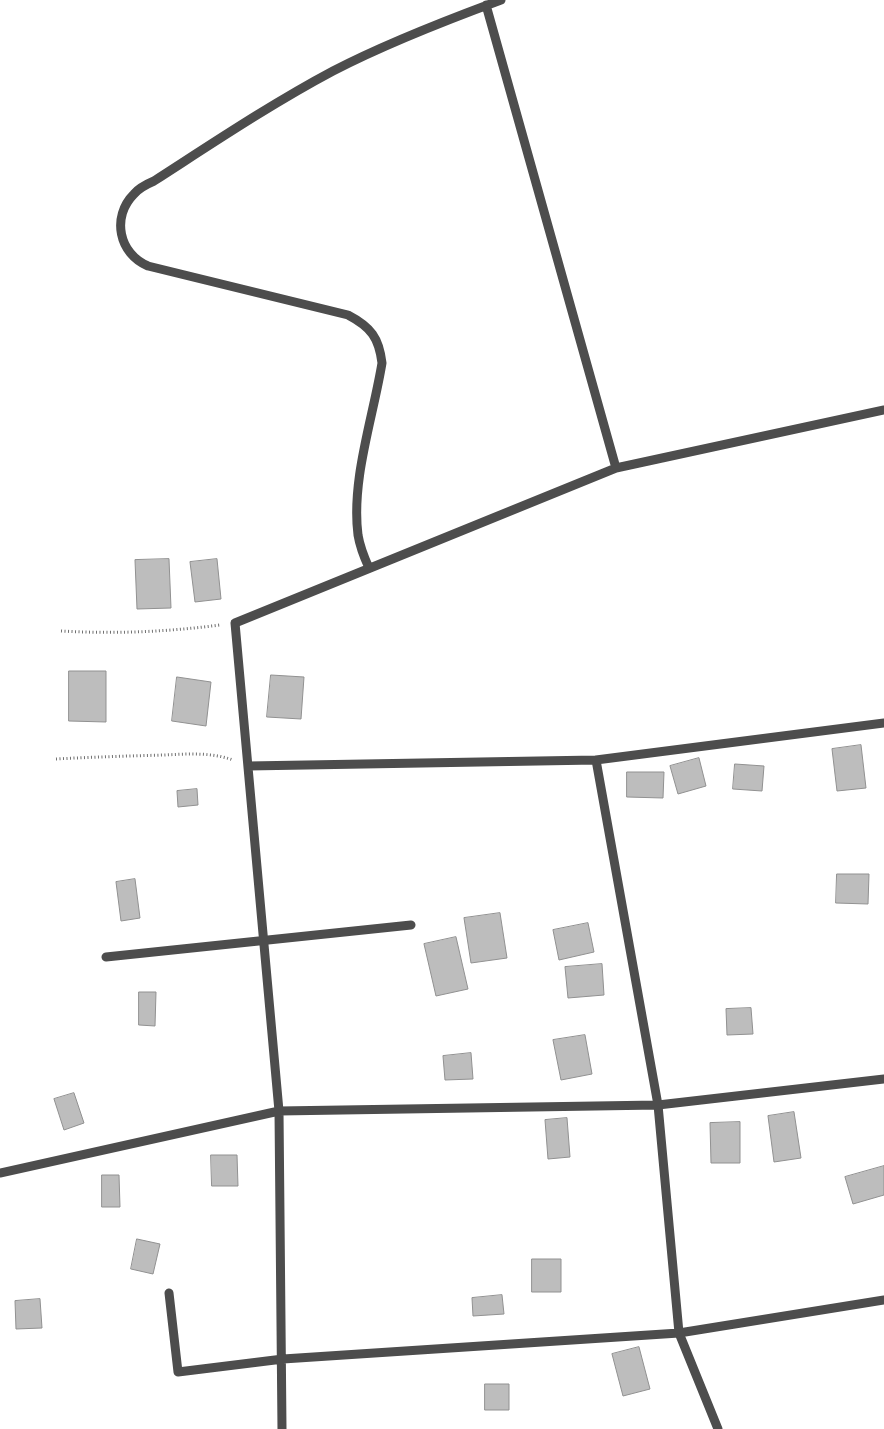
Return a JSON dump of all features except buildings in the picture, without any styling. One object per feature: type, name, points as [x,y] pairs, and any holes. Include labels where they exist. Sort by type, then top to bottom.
[{"type":"street","points":[[369,568],[358,537],[357,502],[363,455],[382,364],[378,346],[370,329],[348,315],[140,263],[127,250],[122,237],[120,222],[128,201],[134,193],[258,114],[319,78],[429,27],[501,0]]},
{"type":"street","points":[[486,6],[616,468]]},
{"type":"street","points":[[282,1429],[283,1360],[279,1111],[235,622],[616,468],[884,410]]},
{"type":"street","points":[[248,766],[596,760],[884,723]]},
{"type":"street","points":[[596,760],[658,1106],[679,1332],[718,1429]]},
{"type":"street","points":[[106,957],[410,925]]},
{"type":"street","points":[[0,1173],[279,1111],[658,1106],[884,1079]]},
{"type":"street","points":[[169,1293],[178,1372],[283,1360],[679,1332],[884,1300]]},
{"type":"path","points":[[61,631],[95,633],[157,632],[235,622]]},
{"type":"path","points":[[56,759],[209,755],[223,756],[248,766]]}]
